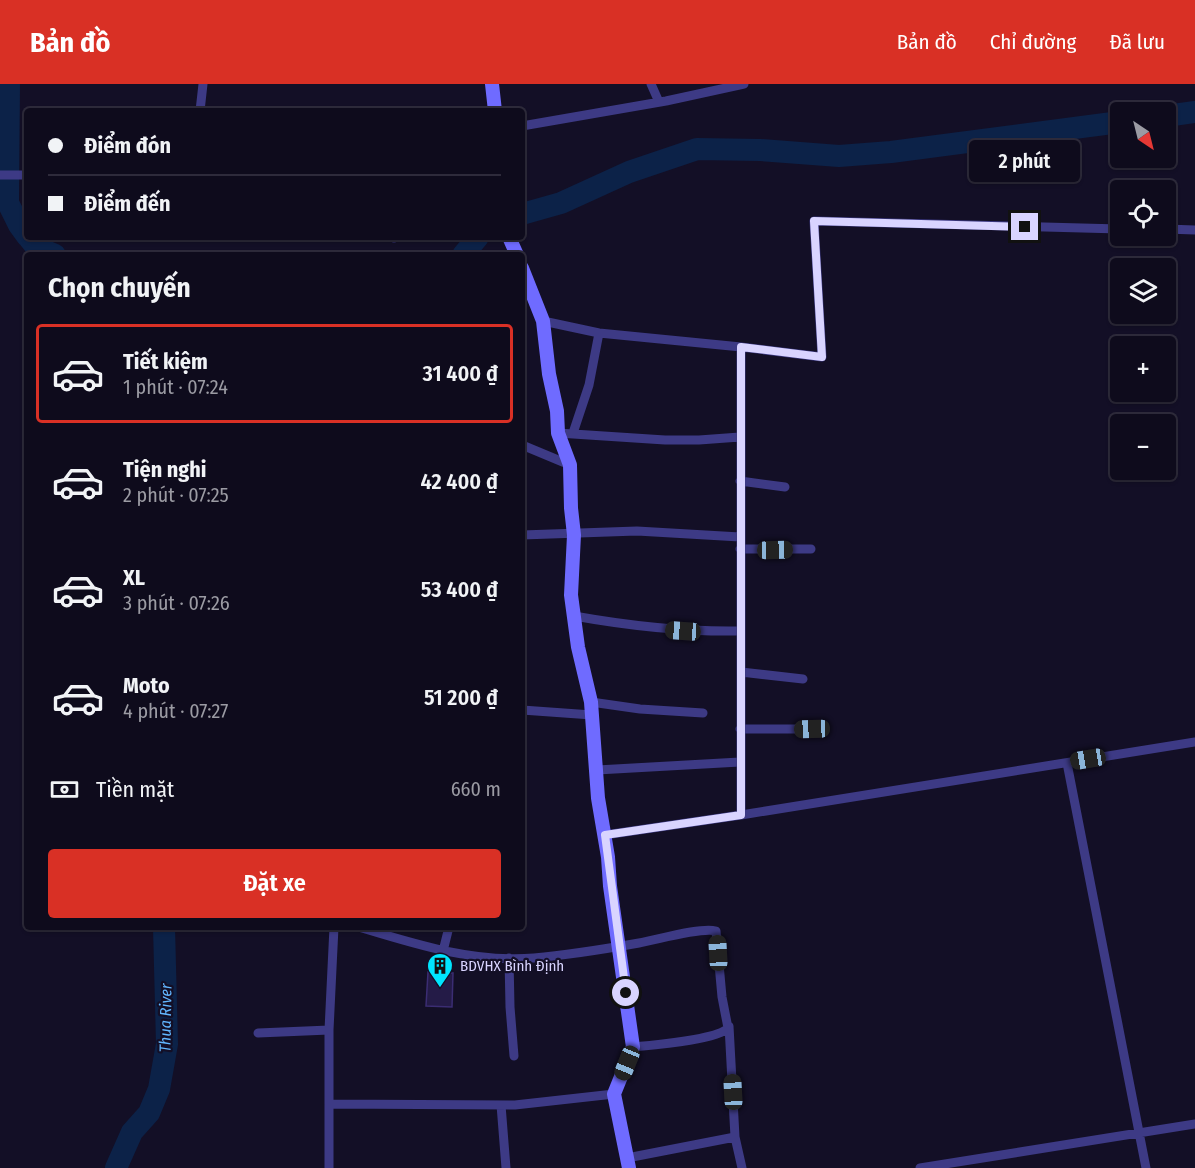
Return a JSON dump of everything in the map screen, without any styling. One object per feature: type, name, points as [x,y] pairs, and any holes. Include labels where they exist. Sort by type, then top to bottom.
[{"type":"street","points":[[200,108],[203,84]]},
{"type":"street","points":[[492,84],[495,108]]},
{"type":"street","points":[[651,84],[659,102]]},
{"type":"street","points":[[525,125],[659,102],[744,84]]},
{"type":"street","points":[[0,175],[24,175]]},
{"type":"street","points":[[543,321],[599,333],[822,357],[814,221],[1110,228]]},
{"type":"street","points":[[1176,229],[1195,230]]},
{"type":"street","points":[[525,276],[543,321],[549,374],[557,411],[558,433],[570,465],[574,535],[571,585],[574,616],[578,647],[592,709],[598,798],[633,1047],[614,1094],[628,1163],[735,1137]]},
{"type":"street","points":[[573,433],[589,385],[599,333]]},
{"type":"street","points":[[741,347],[741,815]]},
{"type":"street","points":[[558,433],[665,440],[740,437]]},
{"type":"street","points":[[525,446],[570,465]]},
{"type":"street","points":[[740,481],[785,487]]},
{"type":"street","points":[[525,535],[636,531],[740,537]]},
{"type":"street","points":[[740,549],[811,549]]},
{"type":"street","points":[[574,616],[639,627],[698,632],[740,631]]},
{"type":"street","points":[[741,672],[803,679]]},
{"type":"street","points":[[525,710],[640,709],[703,713]]},
{"type":"street","points":[[740,729],[812,729]]},
{"type":"street","points":[[605,835],[1195,742]]},
{"type":"street","points":[[597,770],[740,762]]},
{"type":"street","points":[[1067,763],[1146,1168]]},
{"type":"street","points":[[329,1168],[329,1030],[334,930]]},
{"type":"street","points":[[369,930],[443,951],[488,958],[533,958],[620,946],[702,931],[716,932],[722,997],[729,1026],[735,1137],[741,1168]]},
{"type":"street","points":[[443,951],[448,930]]},
{"type":"street","points":[[509,958],[514,1056]]},
{"type":"street","points":[[633,1047],[724,1033],[729,1026]]},
{"type":"street","points":[[258,1033],[329,1030]]},
{"type":"street","points":[[329,1104],[501,1105],[547,1103],[614,1094]]},
{"type":"street","points":[[501,1105],[506,1168]]},
{"type":"street","points":[[920,1168],[1195,1124]]},
{"type":"building","name":"BDVHX Bình Định","points":[[428,972],[453,973],[452,1007],[426,1006]]},
{"type":"waterway","points":[[9,84],[8,203],[24,232]]},
{"type":"waterway","points":[[1176,115],[1195,112]]},
{"type":"waterway","points":[[525,213],[561,203],[629,172],[697,149],[760,150],[839,156],[891,152],[1110,123]]},
{"type":"waterway","points":[[30,240],[36,247],[48,252]]},
{"type":"waterway","points":[[466,252],[476,240]]},
{"type":"waterway","name":"Thua River","points":[[116,1168],[132,1132],[149,1113],[159,1089],[167,1044],[164,930]]},
{"type":"place","name":"BDVHX Bình Định","points":[[440,989]]},
{"type":"route","points":[[626,993],[605,835],[741,815],[741,347],[822,357],[814,221],[1025,227]]}]
